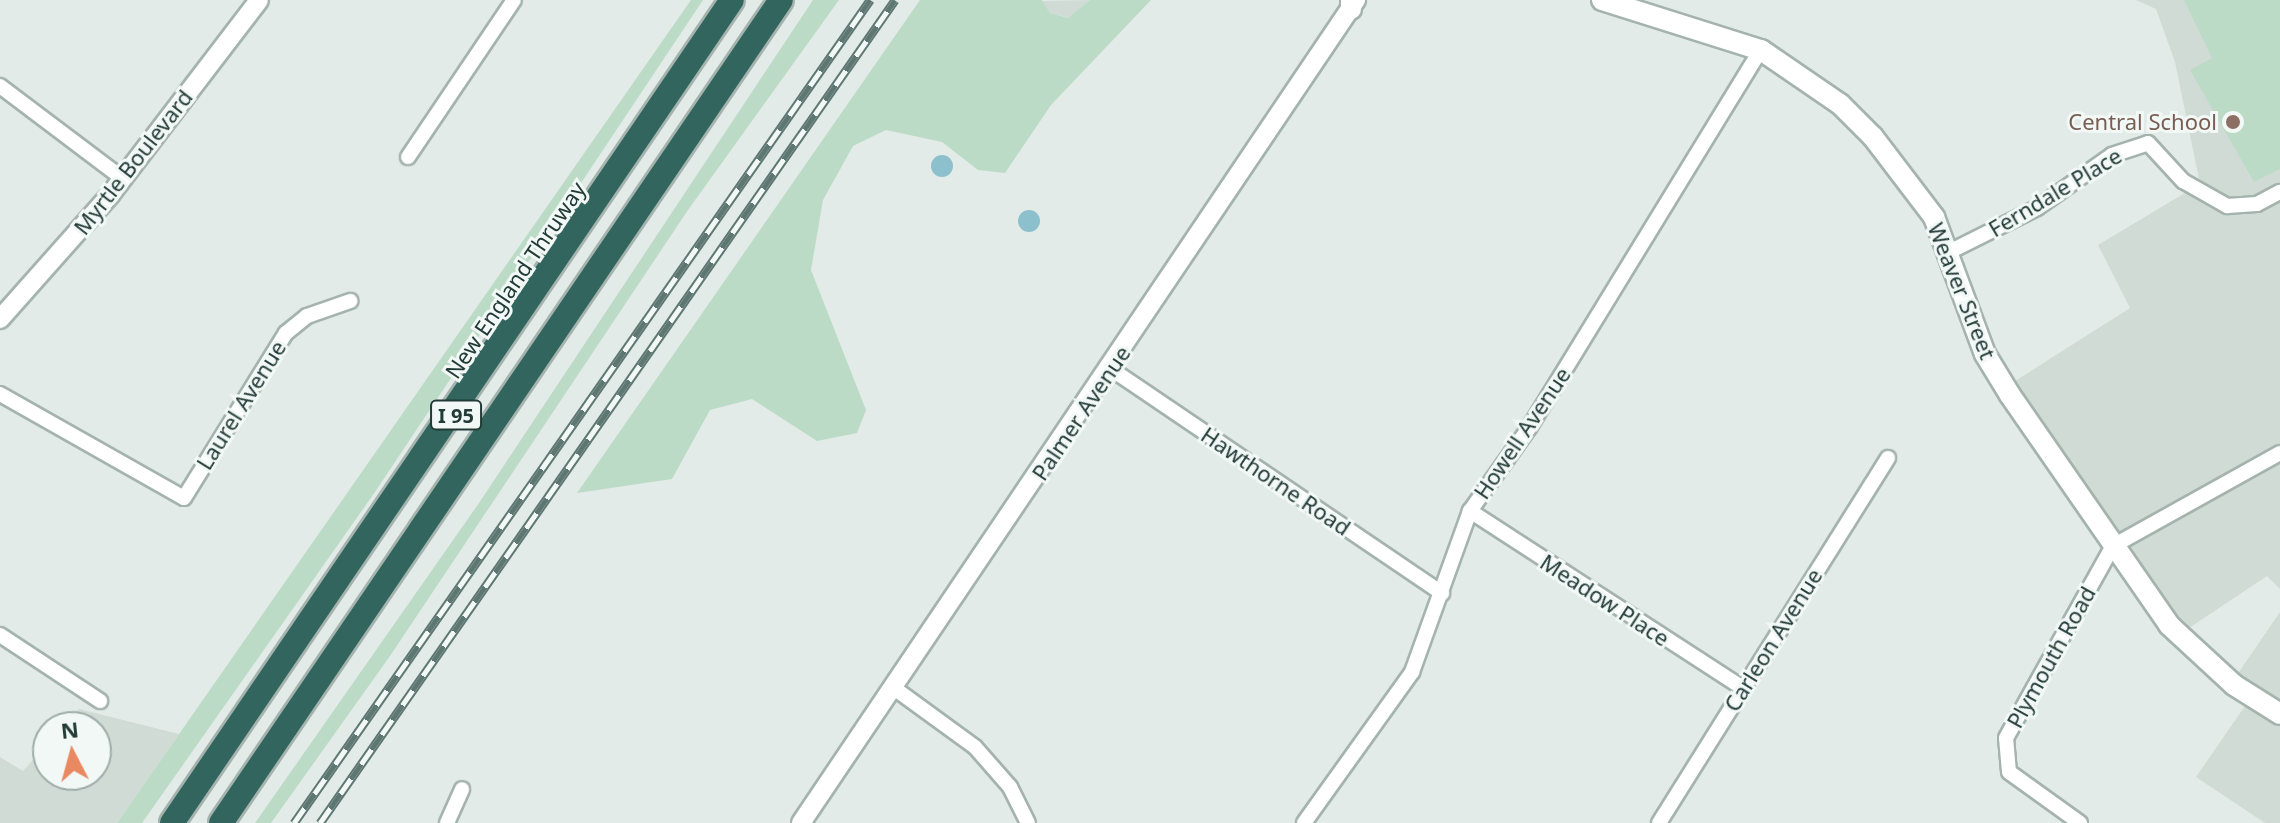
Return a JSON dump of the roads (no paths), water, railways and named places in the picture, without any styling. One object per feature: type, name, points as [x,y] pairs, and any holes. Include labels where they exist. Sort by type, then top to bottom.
[{"type":"highway","name":"New England Thruway","points":[[172,823],[732,0]]},
{"type":"highway","name":"I 95","points":[[221,823],[781,0]]},
{"type":"main road","name":"Weaver Street","points":[[1602,0],[1761,50],[1840,104],[1873,137],[1934,217],[1985,354],[2113,546],[2202,659],[2280,714]]},
{"type":"street","name":"Myrtle Boulevard","points":[[0,319],[122,178],[259,0]]},
{"type":"street","points":[[408,157],[514,0]]},
{"type":"street","name":"Palmer Avenue","points":[[801,823],[1111,369],[1353,3]]},
{"type":"street","name":"Howell Avenue","points":[[1304,823],[1412,672],[1470,511],[1529,428],[1761,50]]},
{"type":"street","points":[[0,86],[122,178]]},
{"type":"street","name":"Ferndale Place","points":[[1949,252],[2037,208],[2112,155],[2148,143],[2183,181],[2227,206],[2257,204],[2280,192]]},
{"type":"street","name":"Laurel Avenue","points":[[0,394],[184,498],[286,333],[316,311],[350,301]]},
{"type":"street","name":"Hawthorne Road","points":[[1111,369],[1442,593]]},
{"type":"street","points":[[2113,546],[2280,453]]},
{"type":"street","name":"Carleon Avenue","points":[[1659,823],[1741,687],[1888,458]]},
{"type":"street","name":"Meadow Place","points":[[1470,511],[1741,687]]},
{"type":"street","name":"Plymouth Road","points":[[2080,823],[2009,772],[2006,738],[2113,546]]},
{"type":"street","points":[[0,635],[100,701]]},
{"type":"street","points":[[894,688],[975,747],[1028,823]]},
{"type":"street","points":[[447,823],[462,789]]},
{"type":"water","points":[[938,155],[946,155],[953,166],[946,177],[938,177],[931,170],[931,162]]},
{"type":"water","points":[[1029,210],[1037,213],[1040,221],[1037,229],[1029,232],[1021,229],[1018,221],[1021,213]]},
{"type":"railway","points":[[294,823],[870,0]]},
{"type":"railway","points":[[320,823],[895,0]]},
{"type":"place","name":"Central School","points":[[2233,122]]}]
